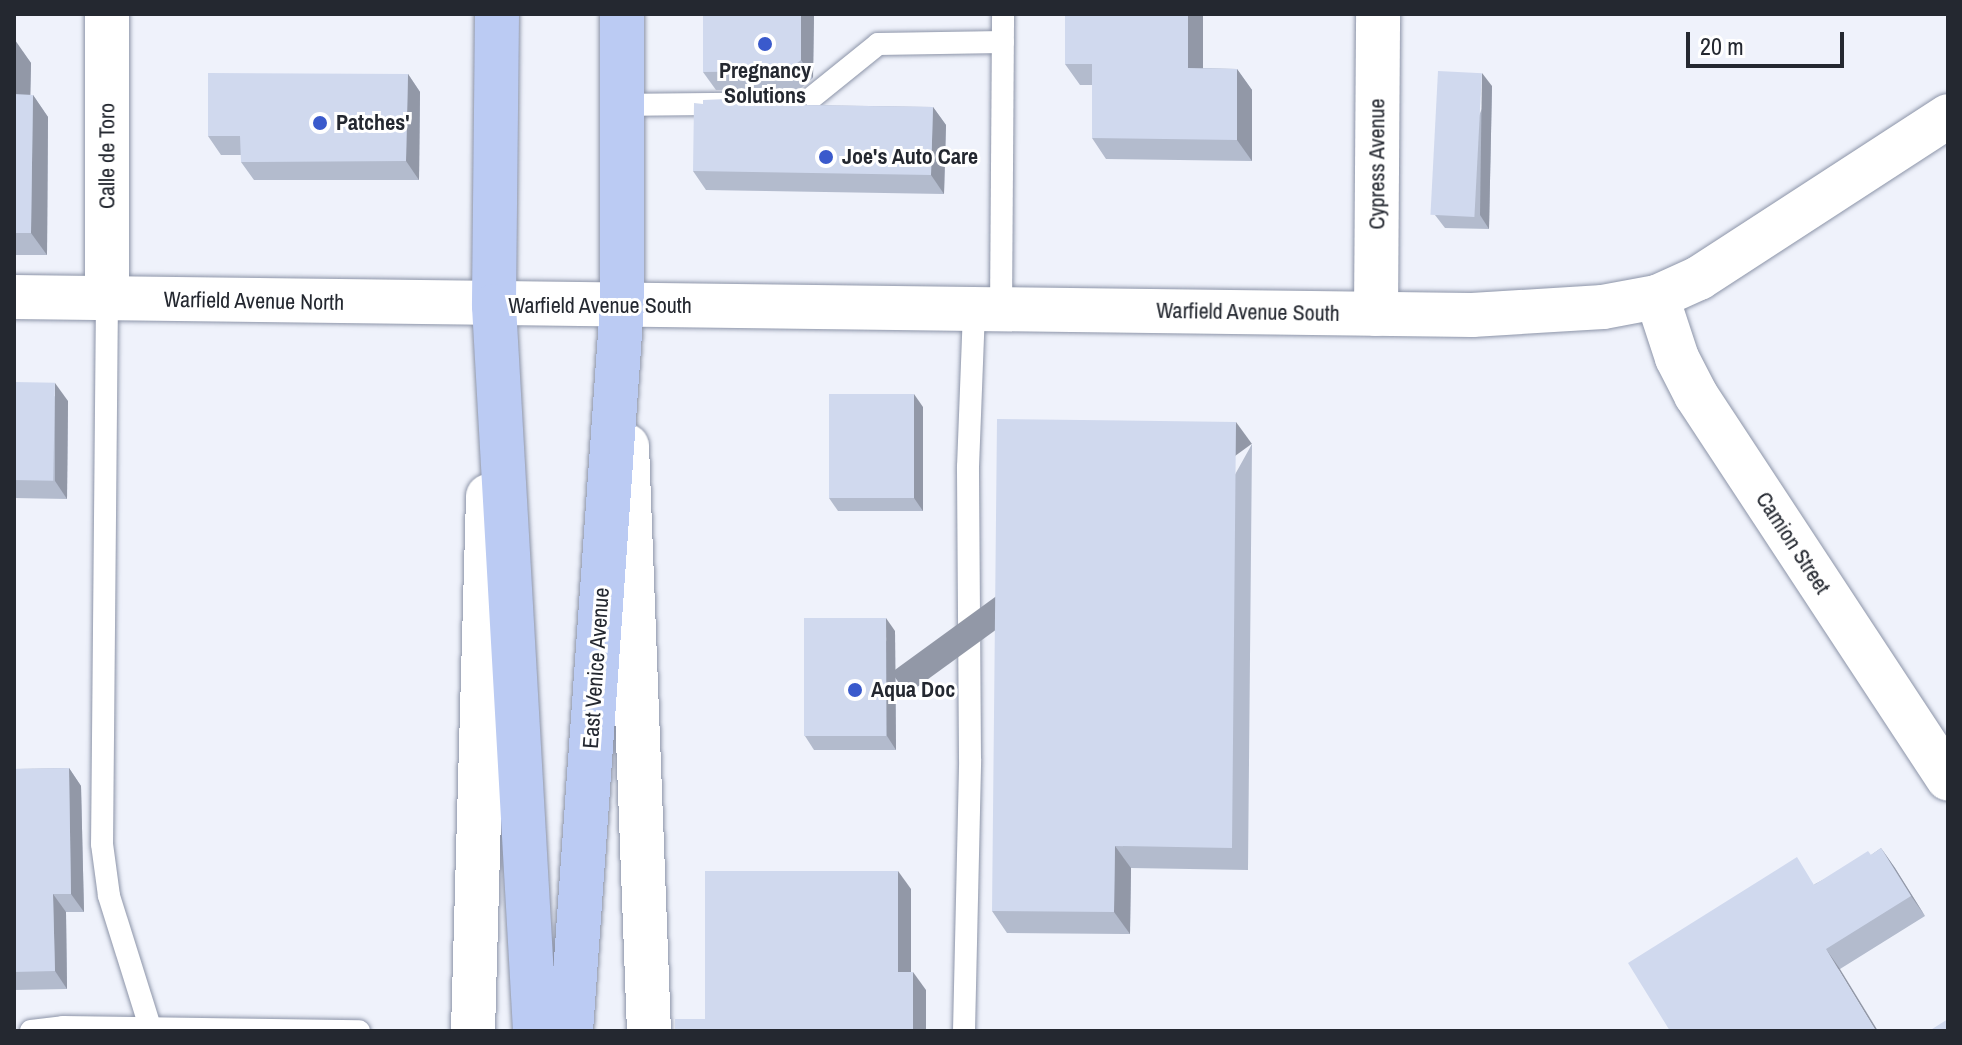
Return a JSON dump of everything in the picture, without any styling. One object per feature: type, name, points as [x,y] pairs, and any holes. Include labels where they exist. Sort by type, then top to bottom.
[{"type":"main road","points":[[497,14],[494,306],[535,1031]]},
{"type":"main road","name":"East Venice Avenue","points":[[571,1031],[622,305],[622,14]]},
{"type":"street","name":"Calle de Toro","points":[[107,14],[107,297]]},
{"type":"street","name":"Cypress Avenue","points":[[1376,314],[1378,14]]},
{"type":"street","name":"Warfield Avenue South","points":[[494,306],[1533,313],[1657,297],[1699,278],[1948,116]]},
{"type":"street","name":"Warfield Avenue North","points":[[14,297],[494,306]]},
{"type":"street","name":"Camion Street","points":[[1657,297],[1677,358],[1696,395],[1948,779]]},
{"type":"street","name":"East Venice Avenue","points":[[622,305],[649,1031]]},
{"type":"street","points":[[473,1031],[494,306]]},
{"type":"lane","points":[[964,1031],[970,759],[968,467],[987,309],[1003,14]]},
{"type":"lane","points":[[622,105],[805,103],[878,44],[1003,42]]},
{"type":"lane","points":[[107,297],[104,871],[137,993],[150,1027]]},
{"type":"lane","points":[[31,1031],[63,1027],[359,1031]]},
{"type":"building","name":"Pregnancy Solutions","points":[[703,14],[801,14],[801,60],[787,71],[703,72]]},
{"type":"building","points":[[1065,14],[1188,14],[1188,68],[1237,69],[1237,140],[1092,138],[1092,64],[1065,64]]},
{"type":"building","points":[[1438,71],[1482,73],[1474,217],[1430,215]]},
{"type":"building","name":"Patches'","points":[[208,73],[408,74],[406,161],[241,162],[240,136],[208,136]]},
{"type":"building","points":[[14,94],[33,95],[31,233],[14,233]]},
{"type":"building","name":"Joe's Auto Care","points":[[800,96],[800,105],[933,107],[931,175],[693,171],[694,103],[703,104],[703,100]]},
{"type":"building","points":[[14,382],[55,383],[53,481],[14,480]]},
{"type":"building","points":[[829,394],[914,394],[914,498],[829,498]]},
{"type":"building","points":[[997,419],[1236,422],[1232,848],[1115,846],[1114,912],[992,911]]},
{"type":"building","name":"Aqua Doc","points":[[804,618],[886,618],[886,736],[804,736]]},
{"type":"building","points":[[69,768],[71,894],[53,894],[55,971],[14,972],[14,769]]},
{"type":"building","points":[[1881,848],[1911,896],[1826,949],[1876,1031],[1670,1031],[1628,963],[1797,857],[1814,885],[1868,851],[1871,855]]},
{"type":"building","points":[[705,871],[898,871],[898,972],[913,972],[913,1031],[675,1031],[675,1019],[705,1019]]},
{"type":"building","points":[[1948,1019],[1948,1031],[1929,1031]]},
{"type":"place","name":"Pregnancy Solutions","points":[[765,44]]},
{"type":"place","name":"Patches'","points":[[320,123]]},
{"type":"place","name":"Joe's Auto Care","points":[[826,157]]},
{"type":"place","name":"Aqua Doc","points":[[855,690]]}]
